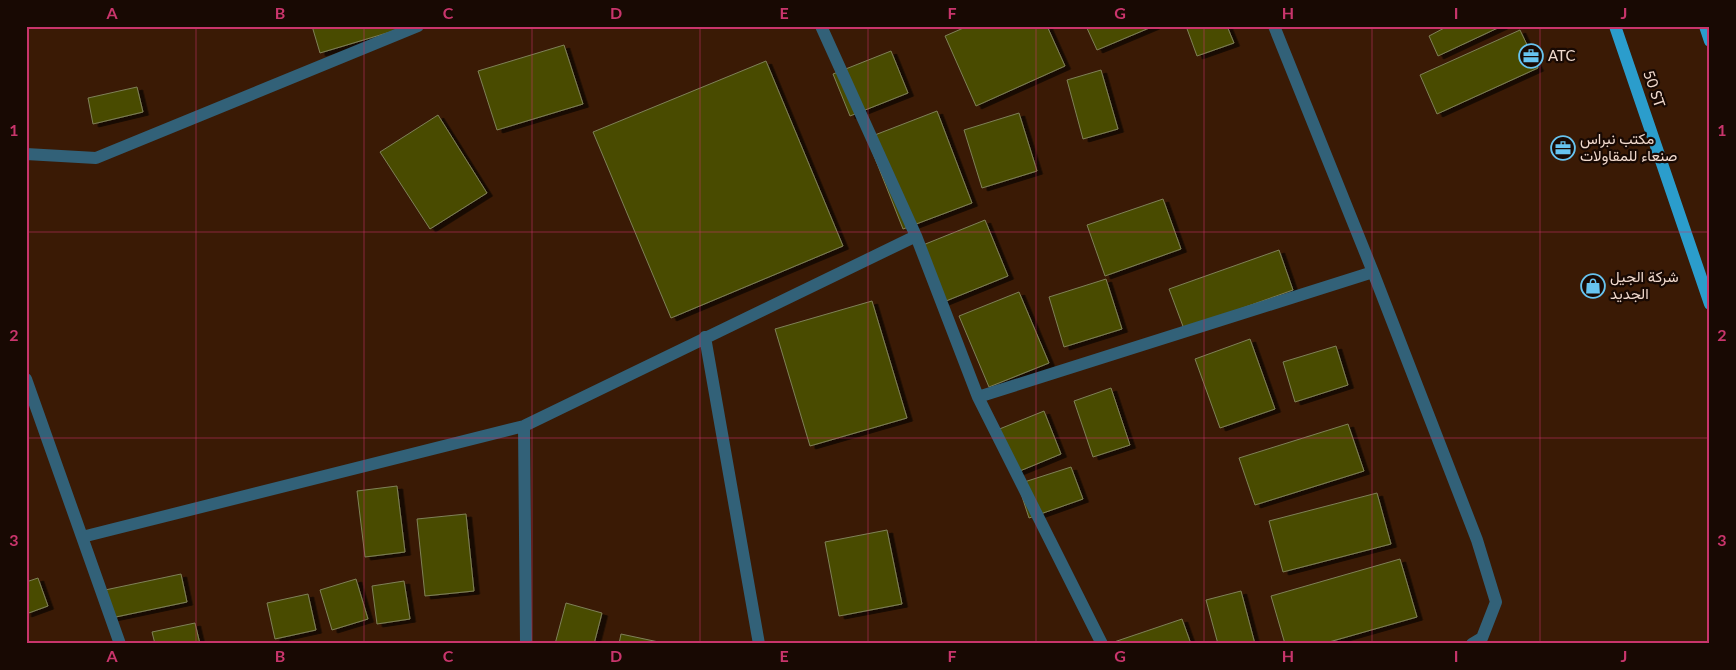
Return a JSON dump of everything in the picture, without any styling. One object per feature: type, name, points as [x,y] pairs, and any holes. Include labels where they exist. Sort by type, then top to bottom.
[{"type":"main road","name":"50 ST","points":[[1615,26],[1710,304]]},
{"type":"main road","points":[[1705,26],[1710,41]]},
{"type":"street","points":[[26,154],[96,158],[418,26]]},
{"type":"street","points":[[821,26],[916,236],[978,397],[1102,644]]},
{"type":"street","points":[[1274,26],[1373,272],[1477,540],[1496,602],[1482,638],[1472,644]]},
{"type":"street","points":[[82,537],[524,426],[916,236]]},
{"type":"street","points":[[978,397],[1373,272]]},
{"type":"street","points":[[705,337],[759,644]]},
{"type":"street","points":[[26,379],[120,644]]},
{"type":"street","points":[[524,426],[526,644]]},
{"type":"building","points":[[312,26],[406,26],[407,27],[320,53]]},
{"type":"building","points":[[968,26],[1047,26],[1065,66],[976,106],[945,36]]},
{"type":"building","points":[[1086,26],[1154,26],[1097,50]]},
{"type":"building","points":[[1186,26],[1227,26],[1234,43],[1197,56]]},
{"type":"building","points":[[1448,26],[1502,26],[1438,56],[1429,36]]},
{"type":"building","points":[[1520,30],[1538,68],[1437,114],[1420,75]]},
{"type":"building","points":[[564,45],[583,104],[497,130],[478,71]]},
{"type":"building","points":[[891,51],[908,93],[850,116],[833,74]]},
{"type":"building","points":[[766,61],[843,246],[671,318],[593,132]]},
{"type":"building","points":[[1101,70],[1118,129],[1083,139],[1067,80]]},
{"type":"building","points":[[137,87],[143,112],[93,124],[88,98]]},
{"type":"building","points":[[937,111],[972,203],[903,229],[867,138]]},
{"type":"building","points":[[1019,113],[1037,171],[982,188],[964,130]]},
{"type":"building","points":[[438,115],[487,193],[430,229],[380,152]]},
{"type":"building","points":[[1163,199],[1181,249],[1105,276],[1087,225]]},
{"type":"building","points":[[985,220],[1008,276],[941,303],[918,247]]},
{"type":"building","points":[[1279,250],[1293,290],[1184,329],[1169,289]]},
{"type":"building","points":[[1106,279],[1122,329],[1064,347],[1049,297]]},
{"type":"building","points":[[1019,292],[1049,363],[989,387],[959,316]]},
{"type":"building","points":[[872,301],[907,418],[810,446],[775,329]]},
{"type":"building","points":[[1250,339],[1275,409],[1220,428],[1195,359]]},
{"type":"building","points":[[1336,346],[1348,385],[1295,402],[1283,362]]},
{"type":"building","points":[[1111,388],[1130,445],[1093,457],[1074,401]]},
{"type":"building","points":[[1044,411],[1061,454],[1015,473],[997,430]]},
{"type":"building","points":[[1348,424],[1364,471],[1255,505],[1239,458]]},
{"type":"building","points":[[1071,467],[1083,499],[1029,518],[1018,484]]},
{"type":"building","points":[[397,486],[405,552],[365,557],[357,491]]},
{"type":"building","points":[[1377,493],[1391,544],[1283,572],[1269,521]]},
{"type":"building","points":[[466,514],[474,591],[425,596],[417,519]]},
{"type":"building","points":[[887,530],[902,604],[839,616],[825,542]]},
{"type":"building","points":[[1400,559],[1417,617],[1322,644],[1285,644],[1271,596]]},
{"type":"building","points":[[181,574],[187,602],[111,618],[105,590]]},
{"type":"building","points":[[38,578],[48,606],[26,614],[26,582]]},
{"type":"building","points":[[356,579],[368,619],[332,630],[320,590]]},
{"type":"building","points":[[404,581],[410,619],[377,624],[372,586]]},
{"type":"building","points":[[1241,591],[1255,644],[1218,644],[1206,600]]},
{"type":"building","points":[[308,594],[316,630],[275,639],[267,603]]},
{"type":"building","points":[[566,603],[602,613],[594,644],[555,644]]},
{"type":"building","points":[[1182,619],[1191,644],[1114,644],[1114,642]]},
{"type":"building","points":[[195,623],[200,644],[155,644],[152,632]]},
{"type":"building","points":[[621,634],[668,644],[619,644]]},
{"type":"place","name":"ATC","points":[[1531,56]]},
{"type":"place","name":"مكتب نبراس صنعاء للمقاولات","points":[[1563,148]]},
{"type":"place","name":"شركة الجيل الجديد","points":[[1593,286]]}]
